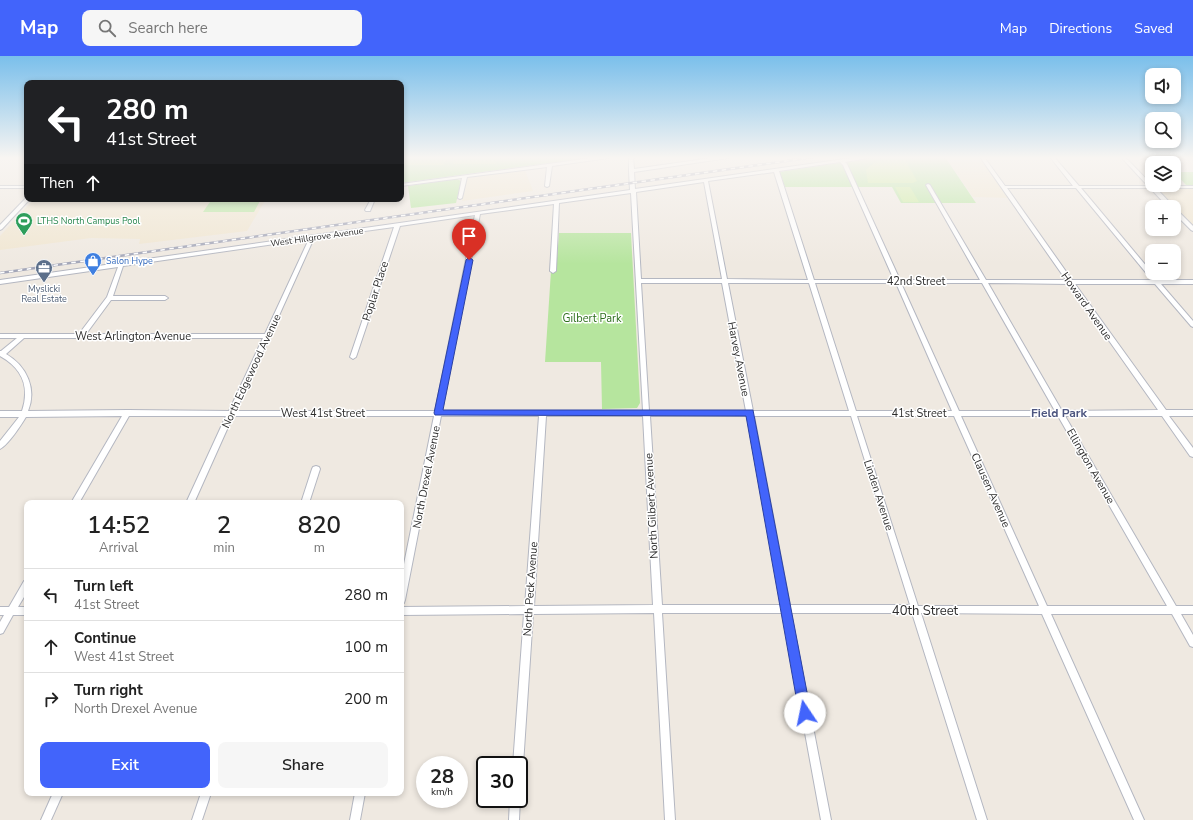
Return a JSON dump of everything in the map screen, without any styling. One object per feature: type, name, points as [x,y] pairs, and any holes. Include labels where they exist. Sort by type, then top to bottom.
[{"type":"street","points":[[460,198],[461,193]]},
{"type":"street","name":"West Hillgrove Avenue","points":[[0,282],[622,193]]},
{"type":"street","name":"North Gilbert Avenue","points":[[633,193],[670,820]]},
{"type":"street","name":"Harvey Avenue","points":[[708,193],[826,820]]},
{"type":"street","name":"Linden Avenue","points":[[783,193],[982,820]]},
{"type":"street","name":"Clausen Avenue","points":[[858,193],[1139,820]]},
{"type":"street","name":"Ellington Avenue","points":[[932,193],[1193,643]]},
{"type":"street","name":"Howard Avenue","points":[[1008,193],[1193,454]]},
{"type":"street","points":[[1083,193],[1193,325]]},
{"type":"street","points":[[1157,193],[1164,200]]},
{"type":"street","points":[[0,228],[25,202]]},
{"type":"street","points":[[368,210],[372,202]]},
{"type":"street","points":[[553,271],[557,202]]},
{"type":"street","name":"North Drexel Avenue","points":[[404,585],[478,213]]},
{"type":"street","points":[[1181,217],[1193,229]]},
{"type":"street","name":"Poplar Place","points":[[353,357],[397,226]]},
{"type":"street","name":"North Edgewood Avenue","points":[[191,500],[312,238]]},
{"type":"street","points":[[81,336],[109,298],[121,265]]},
{"type":"street","name":"42nd Street","points":[[638,281],[1193,282]]},
{"type":"street","points":[[109,298],[165,298]]},
{"type":"street","name":"West Arlington Avenue","points":[[0,336],[267,336]]},
{"type":"street","points":[[0,446],[24,414],[29,392],[26,376],[16,363],[1,354],[23,336]]},
{"type":"street","points":[[77,500],[128,413]]},
{"type":"street","name":"North Peck Avenue","points":[[519,756],[543,413]]},
{"type":"street","name":"West 41st Street","points":[[0,414],[646,413]]},
{"type":"street","name":"41st Street","points":[[646,413],[1193,413]]},
{"type":"street","points":[[306,500],[316,469]]},
{"type":"street","points":[[0,630],[24,589]]},
{"type":"street","name":"40th Street","points":[[404,611],[658,609],[1193,610]]},
{"type":"street","points":[[0,611],[24,611]]},
{"type":"street","points":[[46,820],[57,796]]},
{"type":"street","points":[[197,820],[205,796]]},
{"type":"street","points":[[355,820],[359,796]]},
{"type":"street","points":[[514,820],[515,808]]},
{"type":"shaded area","points":[[464,193],[521,193],[462,201]]},
{"type":"shaded area","points":[[970,193],[1006,193],[1010,198],[973,197]]},
{"type":"shaded area","points":[[1159,193],[1193,193],[1193,228],[1181,215],[1181,200],[1167,200]]},
{"type":"shaded area","points":[[31,202],[264,202],[247,231],[139,244],[140,239],[91,238],[0,250],[0,236]]},
{"type":"green space","points":[[409,193],[458,193],[456,203],[411,208]]},
{"type":"green space","points":[[895,193],[969,193],[976,203],[901,203]]},
{"type":"green space","points":[[898,193],[913,193],[919,202],[903,202]]},
{"type":"green space","points":[[210,202],[259,202],[254,212],[203,212]]},
{"type":"green space","name":"Gilbert Park","points":[[559,233],[631,233],[640,403],[637,408],[602,409],[601,362],[545,362],[551,271],[556,271]]},
{"type":"railway","points":[[0,273],[564,193]]},
{"type":"place","name":"LTHS North Campus Pool","points":[[24,236]]},
{"type":"place","name":"Salon Hype","points":[[93,276]]},
{"type":"place","name":"Myslicki Real Estate","points":[[44,283]]},
{"type":"district","name":"Field Park","points":[[1059,413]]},
{"type":"route","points":[[469,260],[438,413],[750,412],[805,713]]}]
